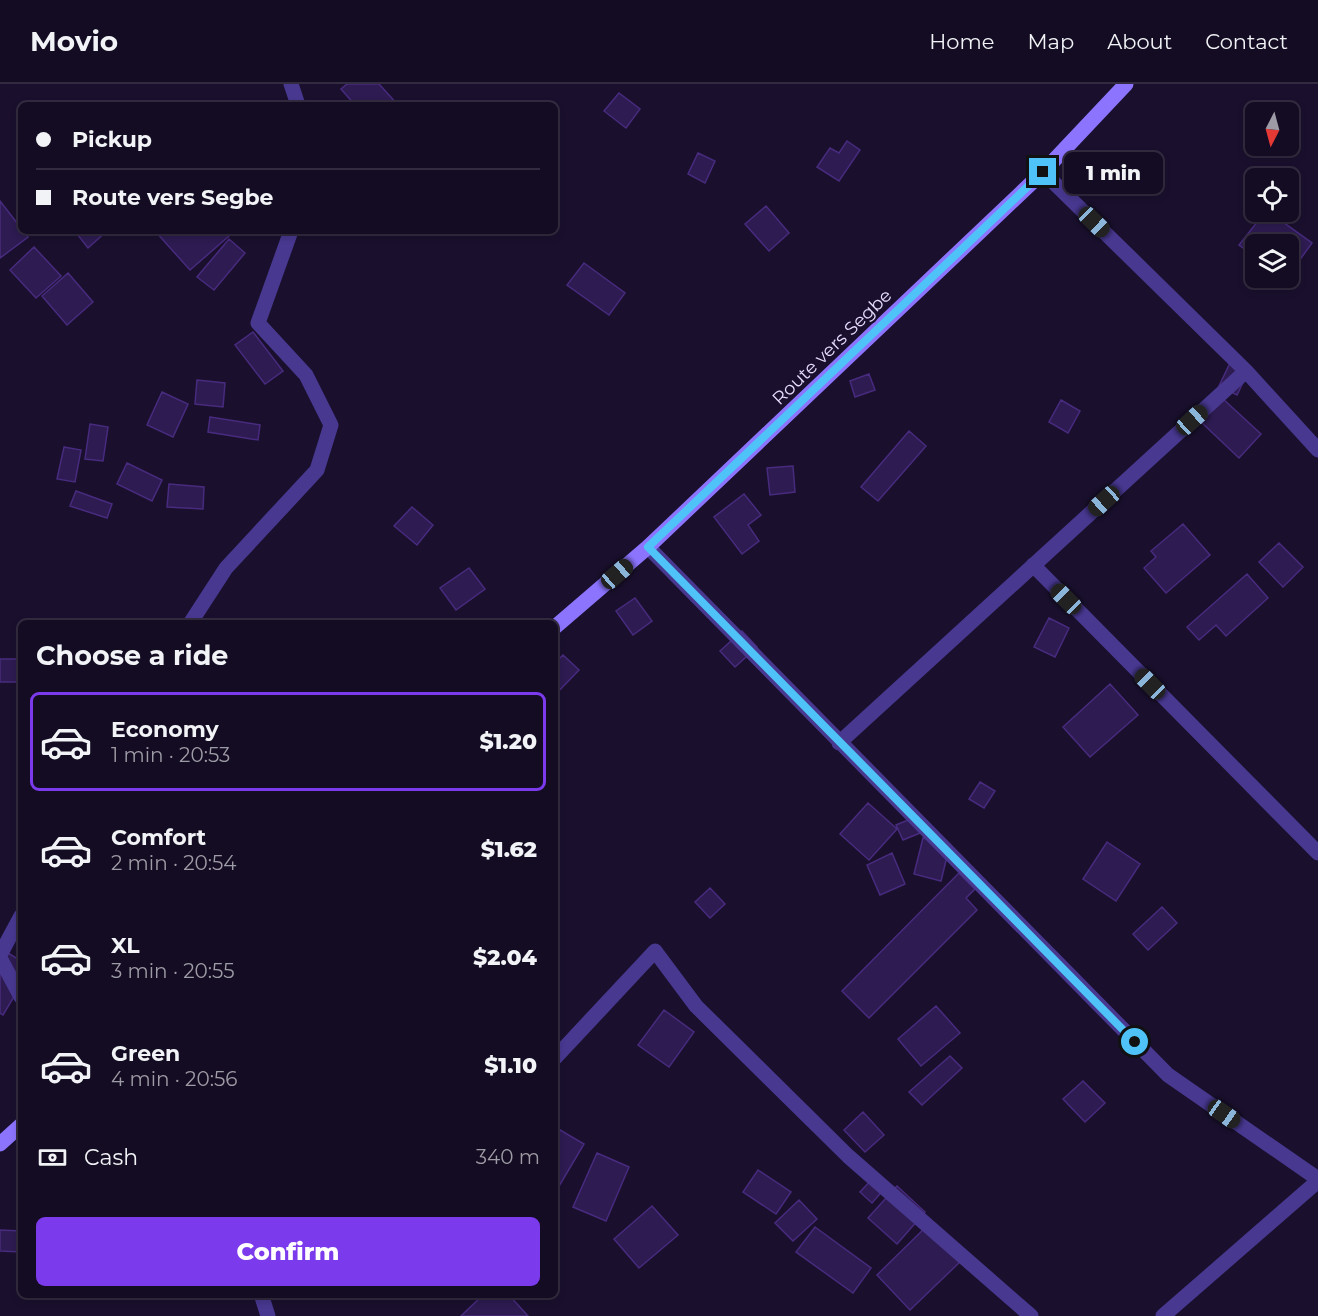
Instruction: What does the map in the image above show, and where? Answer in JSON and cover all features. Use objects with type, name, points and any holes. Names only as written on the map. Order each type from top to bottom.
[{"type":"main road","name":"Route vers Segbe","points":[[558,624],[648,547],[1043,172],[1126,84]]},
{"type":"main road","points":[[0,1144],[18,1128]]},
{"type":"street","points":[[291,84],[297,102]]},
{"type":"street","points":[[1043,172],[1246,371],[1318,450]]},
{"type":"street","points":[[191,620],[226,568],[317,470],[331,425],[306,375],[258,323],[290,234]]},
{"type":"street","points":[[839,743],[1246,371]]},
{"type":"street","points":[[648,547],[1168,1075],[1318,1180],[1163,1316]]},
{"type":"street","points":[[1033,565],[1318,853]]},
{"type":"street","points":[[18,922],[0,957],[18,991]]},
{"type":"street","points":[[558,1055],[655,951],[696,1006],[848,1156],[1031,1316]]},
{"type":"street","points":[[262,1298],[268,1316]]},
{"type":"building","points":[[347,84],[379,84],[395,102],[352,102],[341,89]]},
{"type":"building","points":[[619,93],[640,109],[626,128],[604,111]]},
{"type":"building","points":[[847,141],[860,150],[839,181],[817,167],[830,148],[839,153]]},
{"type":"building","points":[[698,153],[715,161],[705,183],[688,174]]},
{"type":"building","points":[[0,201],[18,224],[18,234],[26,234],[28,237],[0,258]]},
{"type":"building","points":[[766,206],[789,233],[769,251],[745,224]]},
{"type":"building","points":[[1257,222],[1283,222],[1312,243],[1299,261],[1299,234],[1248,234]]},
{"type":"building","points":[[77,234],[104,234],[88,248]]},
{"type":"building","points":[[158,234],[227,234],[229,236],[190,270]]},
{"type":"building","points":[[1245,237],[1245,249],[1239,245]]},
{"type":"building","points":[[229,239],[245,253],[214,290],[197,277]]},
{"type":"building","points":[[34,247],[61,276],[36,298],[10,270]]},
{"type":"building","points":[[584,263],[625,293],[609,315],[567,285]]},
{"type":"building","points":[[68,273],[93,302],[67,325],[42,296]]},
{"type":"building","points":[[253,332],[283,371],[265,384],[235,345]]},
{"type":"building","points":[[1231,361],[1249,370],[1237,395],[1219,386]]},
{"type":"building","points":[[869,374],[875,390],[855,397],[850,381]]},
{"type":"building","points":[[197,380],[225,383],[223,407],[195,404]]},
{"type":"building","points":[[162,392],[188,404],[173,437],[147,425]]},
{"type":"building","points":[[1222,398],[1261,434],[1239,458],[1200,421]]},
{"type":"building","points":[[1061,400],[1080,411],[1068,433],[1049,422]]},
{"type":"building","points":[[210,417],[260,425],[258,440],[208,432]]},
{"type":"building","points":[[90,424],[108,427],[103,461],[85,459]]},
{"type":"building","points":[[909,431],[926,446],[878,501],[861,487]]},
{"type":"building","points":[[64,447],[81,450],[75,482],[57,479]]},
{"type":"building","points":[[127,463],[162,480],[152,501],[117,484]]},
{"type":"building","points":[[793,466],[795,492],[770,495],[767,468]]},
{"type":"building","points":[[169,484],[204,487],[203,509],[167,507]]},
{"type":"building","points":[[76,491],[112,504],[107,518],[70,506]]},
{"type":"building","points":[[744,494],[761,515],[748,525],[759,541],[742,554],[714,517]]},
{"type":"building","points":[[412,507],[433,525],[417,545],[394,526]]},
{"type":"building","points":[[1183,524],[1210,555],[1166,593],[1144,568],[1156,557],[1151,551]]},
{"type":"building","points":[[1279,543],[1303,567],[1283,587],[1259,562]]},
{"type":"building","points":[[469,568],[485,589],[456,610],[440,588]]},
{"type":"building","points":[[1247,574],[1268,598],[1226,636],[1216,625],[1199,640],[1187,627]]},
{"type":"building","points":[[635,598],[652,621],[633,635],[616,611]]},
{"type":"building","points":[[1049,618],[1069,628],[1055,657],[1034,647]]},
{"type":"building","points":[[742,631],[757,647],[735,667],[720,651]]},
{"type":"building","points":[[563,655],[579,670],[558,692],[558,660]]},
{"type":"building","points":[[0,659],[18,659],[18,682],[0,682]]},
{"type":"building","points":[[1110,684],[1138,715],[1090,757],[1063,727]]},
{"type":"building","points":[[980,782],[995,791],[984,808],[969,799]]},
{"type":"building","points":[[868,803],[897,829],[869,860],[840,834]]},
{"type":"building","points":[[913,818],[920,833],[903,840],[896,825]]},
{"type":"building","points":[[923,838],[950,844],[941,881],[914,874]]},
{"type":"building","points":[[1107,842],[1140,864],[1116,901],[1083,879]]},
{"type":"building","points":[[892,853],[905,884],[880,895],[867,865]]},
{"type":"building","points":[[959,873],[975,889],[966,898],[977,910],[869,1018],[842,991]]},
{"type":"building","points":[[710,888],[725,904],[710,918],[695,902]]},
{"type":"building","points":[[1162,907],[1177,923],[1148,950],[1133,934]]},
{"type":"building","points":[[0,948],[18,959],[18,990],[3,1015],[0,1013]]},
{"type":"building","points":[[936,1006],[960,1033],[921,1066],[898,1039]]},
{"type":"building","points":[[664,1010],[694,1032],[669,1067],[638,1045]]},
{"type":"building","points":[[950,1056],[962,1068],[922,1105],[909,1092]]},
{"type":"building","points":[[1083,1081],[1105,1103],[1085,1122],[1063,1099]]},
{"type":"building","points":[[863,1112],[884,1135],[865,1152],[844,1130]]},
{"type":"building","points":[[558,1129],[584,1144],[558,1188]]},
{"type":"building","points":[[597,1153],[629,1167],[606,1221],[573,1207]]},
{"type":"building","points":[[758,1170],[791,1192],[776,1214],[743,1192]]},
{"type":"building","points":[[874,1177],[885,1188],[872,1203],[860,1192]]},
{"type":"building","points":[[897,1186],[925,1212],[897,1244],[868,1218]]},
{"type":"building","points":[[799,1200],[817,1219],[793,1241],[775,1223]]},
{"type":"building","points":[[652,1206],[678,1235],[639,1268],[614,1239]]},
{"type":"building","points":[[930,1223],[964,1258],[910,1310],[877,1275]]},
{"type":"building","points":[[815,1227],[871,1268],[853,1293],[796,1252]]},
{"type":"building","points":[[0,1230],[18,1231],[18,1252],[0,1251]]},
{"type":"building","points":[[480,1298],[512,1298],[528,1316],[461,1316]]},
{"type":"route","points":[[1043,172],[648,547],[1135,1042]]}]
